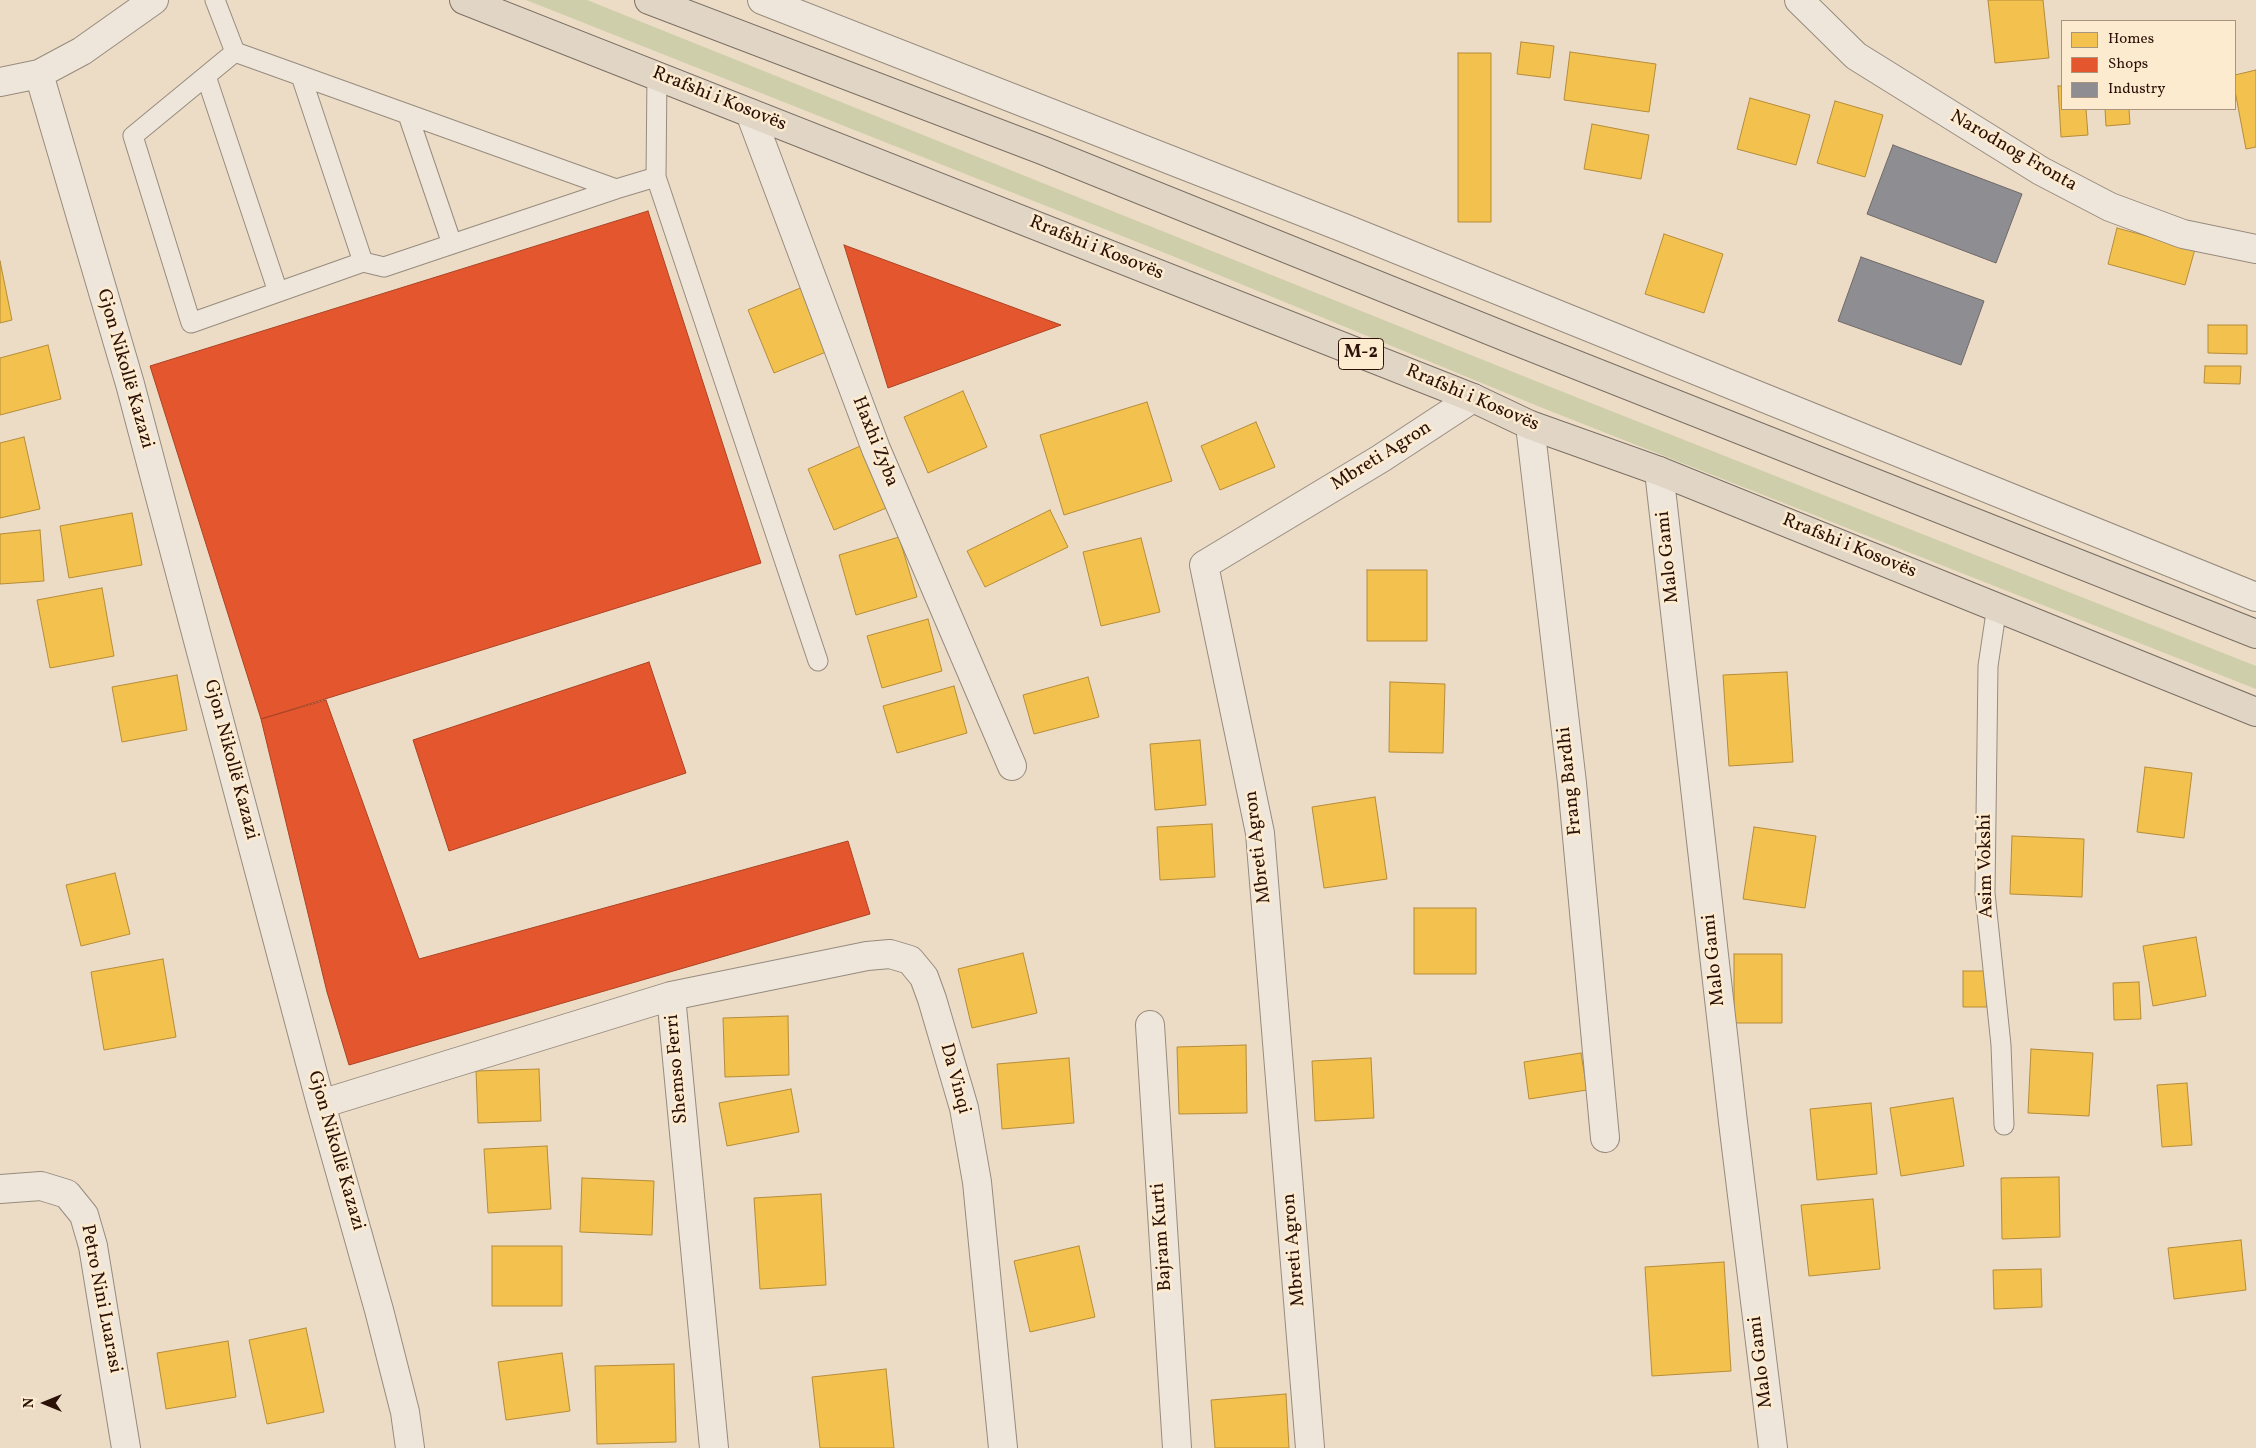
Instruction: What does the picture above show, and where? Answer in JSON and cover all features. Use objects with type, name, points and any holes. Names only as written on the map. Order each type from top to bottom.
[{"type":"highway","name":"Rrafshi i Kosovës","points":[[464,0],[657,74],[750,113],[1473,398],[1530,425],[1659,471],[2256,712]]},
{"type":"highway","points":[[649,0],[1042,150],[1497,334],[2256,634]]},
{"type":"street","points":[[0,82],[39,74],[82,51],[154,0]]},
{"type":"street","points":[[762,0],[1344,228],[2256,597]]},
{"type":"street","name":"Narodnog Fronta","points":[[1799,0],[1856,56],[2041,171],[2110,207],[2183,234],[2256,249]]},
{"type":"street","name":"Gjon Nikollë Kazazi","points":[[39,74],[130,384],[321,1104],[379,1310],[404,1412],[410,1448]]},
{"type":"street","name":"Haxhi Zyba","points":[[750,113],[876,449],[1012,766]]},
{"type":"street","name":"Mbreti Agron","points":[[1310,1448],[1260,833],[1204,565],[1380,459],[1473,398]]},
{"type":"street","name":"Frang Bardhi","points":[[1530,425],[1572,783],[1605,1138]]},
{"type":"street","name":"Malo Gami","points":[[1659,471],[1733,1122],[1773,1448]]},
{"type":"street","name":"Da Vinqi","points":[[671,996],[867,956],[890,954],[910,960],[924,977],[964,1108],[977,1182],[1003,1448]]},
{"type":"street","name":"Shemso Ferri","points":[[321,1104],[671,996],[714,1448]]},
{"type":"street","name":"Bajram Kurti","points":[[1150,1025],[1176,1448]]},
{"type":"street","name":"Petro Nini Luarasi","points":[[0,1189],[41,1186],[67,1194],[84,1214],[93,1246],[126,1448]]},
{"type":"lane","points":[[215,0],[235,52],[616,190]]},
{"type":"lane","points":[[235,52],[133,136],[191,323],[363,262],[384,268],[656,177]]},
{"type":"lane","points":[[657,74],[656,177],[818,661]]},
{"type":"lane","points":[[206,76],[278,292]]},
{"type":"lane","points":[[301,76],[363,262]]},
{"type":"lane","points":[[408,115],[452,244]]},
{"type":"lane","name":"Asim Vokshi","points":[[1997,606],[1988,666],[1985,893],[2001,1046],[2004,1125]]},
{"type":"green space","points":[[526,0],[587,0],[1553,388],[2256,666],[2256,689],[1545,409],[1175,257]]},
{"type":"building: Homes","points":[[1988,0],[2043,0],[2049,58],[1995,63]]},
{"type":"building: Homes","points":[[1521,42],[1554,46],[1550,78],[1517,74]]},
{"type":"building: Homes","points":[[1570,52],[1656,64],[1649,112],[1564,100]]},
{"type":"building: Homes","points":[[1458,53],[1491,53],[1491,222],[1458,222]]},
{"type":"building: Homes","points":[[2256,70],[2256,147],[2246,149],[2236,96],[2236,75]]},
{"type":"building: Homes","points":[[2058,86],[2061,86],[2061,110],[2086,110],[2088,135],[2061,137]]},
{"type":"building: Homes","points":[[1750,98],[1810,115],[1796,165],[1737,149]]},
{"type":"building: Homes","points":[[1835,101],[1883,115],[1865,177],[1817,163]]},
{"type":"building: Homes","points":[[2105,110],[2129,110],[2130,124],[2106,126]]},
{"type":"building: Homes","points":[[1592,124],[1649,135],[1641,179],[1584,169]]},
{"type":"building: Homes","points":[[2117,228],[2195,249],[2185,285],[2108,264]]},
{"type":"building: Homes","points":[[1664,234],[1723,254],[1704,313],[1645,294]]},
{"type":"building: Homes","points":[[0,261],[12,320],[0,323]]},
{"type":"building: Homes","points":[[805,286],[831,350],[774,373],[748,310]]},
{"type":"building: Homes","points":[[2208,325],[2247,325],[2247,354],[2208,353]]},
{"type":"building: Homes","points":[[48,345],[61,399],[0,415],[0,358]]},
{"type":"building: Homes","points":[[2205,366],[2241,366],[2240,384],[2204,383]]},
{"type":"building: Homes","points":[[963,391],[987,447],[928,473],[904,417]]},
{"type":"building: Homes","points":[[1147,402],[1172,481],[1064,515],[1040,435]]},
{"type":"building: Homes","points":[[1256,422],[1275,467],[1220,490],[1201,446]]},
{"type":"building: Homes","points":[[24,437],[40,509],[0,518],[0,443]]},
{"type":"building: Homes","points":[[865,444],[891,506],[834,530],[808,469]]},
{"type":"building: Homes","points":[[1050,510],[1068,547],[985,587],[967,551]]},
{"type":"building: Homes","points":[[132,513],[142,565],[69,578],[60,526]]},
{"type":"building: Homes","points":[[40,530],[44,581],[0,584],[0,534]]},
{"type":"building: Homes","points":[[899,537],[917,597],[856,615],[839,555]]},
{"type":"building: Homes","points":[[1141,538],[1160,612],[1101,626],[1083,552]]},
{"type":"building: Homes","points":[[1367,570],[1427,570],[1427,641],[1367,641]]},
{"type":"building: Homes","points":[[102,588],[114,656],[50,668],[37,600]]},
{"type":"building: Homes","points":[[928,619],[942,671],[882,688],[867,636]]},
{"type":"building: Homes","points":[[1787,672],[1793,762],[1729,766],[1723,675]]},
{"type":"building: Homes","points":[[177,675],[187,730],[122,742],[112,687]]},
{"type":"building: Homes","points":[[1088,677],[1099,717],[1034,734],[1023,695]]},
{"type":"building: Homes","points":[[1390,682],[1445,684],[1443,753],[1389,752]]},
{"type":"building: Homes","points":[[954,686],[967,733],[897,753],[883,706]]},
{"type":"building: Homes","points":[[1200,740],[1206,805],[1155,810],[1150,744]]},
{"type":"building: Homes","points":[[2145,767],[2192,773],[2184,838],[2137,832]]},
{"type":"building: Homes","points":[[1375,797],[1387,879],[1324,888],[1312,807]]},
{"type":"building: Homes","points":[[1212,824],[1215,877],[1160,880],[1157,827]]},
{"type":"building: Homes","points":[[1754,827],[1816,836],[1805,908],[1743,899]]},
{"type":"building: Homes","points":[[2012,836],[2084,839],[2082,897],[2010,894]]},
{"type":"building: Homes","points":[[115,873],[130,934],[81,946],[66,885]]},
{"type":"building: Homes","points":[[1414,908],[1476,908],[1476,974],[1414,974]]},
{"type":"building: Homes","points":[[2196,937],[2206,996],[2153,1006],[2143,946]]},
{"type":"building: Homes","points":[[1023,953],[1037,1013],[972,1028],[958,969]]},
{"type":"building: Homes","points":[[1734,954],[1782,954],[1782,1023],[1734,1023]]},
{"type":"building: Homes","points":[[163,959],[176,1037],[104,1050],[91,972]]},
{"type":"building: Homes","points":[[1963,971],[1987,971],[1987,1007],[1963,1007]]},
{"type":"building: Homes","points":[[2139,982],[2141,1019],[2114,1020],[2113,983]]},
{"type":"building: Homes","points":[[788,1016],[789,1075],[725,1077],[723,1018]]},
{"type":"building: Homes","points":[[1246,1045],[1247,1113],[1179,1114],[1177,1047]]},
{"type":"building: Homes","points":[[2031,1049],[2093,1053],[2089,1116],[2028,1113]]},
{"type":"building: Homes","points":[[1581,1053],[1587,1090],[1529,1099],[1524,1062]]},
{"type":"building: Homes","points":[[1069,1058],[1074,1123],[1002,1129],[997,1064]]},
{"type":"building: Homes","points":[[1371,1058],[1374,1118],[1315,1121],[1312,1061]]},
{"type":"building: Homes","points":[[539,1069],[541,1121],[478,1123],[476,1071]]},
{"type":"building: Homes","points":[[2187,1083],[2192,1145],[2162,1147],[2157,1085]]},
{"type":"building: Homes","points":[[791,1089],[799,1132],[727,1146],[719,1103]]},
{"type":"building: Homes","points":[[1953,1098],[1964,1166],[1901,1176],[1890,1108]]},
{"type":"building: Homes","points":[[1871,1103],[1877,1174],[1817,1180],[1810,1109]]},
{"type":"building: Homes","points":[[547,1146],[551,1209],[488,1213],[484,1149]]},
{"type":"building: Homes","points":[[2059,1177],[2060,1237],[2002,1239],[2001,1178]]},
{"type":"building: Homes","points":[[582,1178],[654,1181],[652,1235],[580,1232]]},
{"type":"building: Homes","points":[[821,1194],[826,1285],[760,1289],[754,1198]]},
{"type":"building: Homes","points":[[1873,1199],[1880,1269],[1809,1276],[1801,1205]]},
{"type":"building: Homes","points":[[2241,1240],[2246,1290],[2174,1299],[2168,1248]]},
{"type":"building: Homes","points":[[492,1246],[562,1246],[562,1306],[492,1306]]},
{"type":"building: Homes","points":[[1079,1246],[1095,1317],[1030,1332],[1014,1261]]},
{"type":"building: Homes","points":[[1724,1262],[1731,1371],[1652,1376],[1645,1267]]},
{"type":"building: Homes","points":[[2041,1269],[2042,1307],[1994,1309],[1993,1270]]},
{"type":"building: Homes","points":[[306,1328],[324,1412],[267,1424],[249,1340]]},
{"type":"building: Homes","points":[[228,1341],[236,1397],[166,1409],[157,1353]]},
{"type":"building: Homes","points":[[562,1353],[570,1411],[506,1420],[498,1362]]},
{"type":"building: Homes","points":[[674,1364],[676,1442],[597,1444],[595,1366]]},
{"type":"building: Homes","points":[[886,1369],[894,1448],[820,1448],[812,1377]]},
{"type":"building: Homes","points":[[1286,1394],[1289,1448],[1215,1448],[1211,1400]]},
{"type":"building: Shops","points":[[648,211],[761,563],[261,719],[150,366]]},
{"type":"building: Shops","points":[[844,245],[1061,325],[888,388]]},
{"type":"building: Shops","points":[[649,662],[686,773],[449,851],[413,740]]},
{"type":"building: Shops","points":[[326,700],[419,959],[848,841],[870,914],[349,1065],[327,992],[261,719]]},
{"type":"building: Industry","points":[[1893,145],[2022,194],[1996,263],[1867,214]]},
{"type":"building: Industry","points":[[1861,257],[1984,301],[1961,365],[1838,321]]}]
